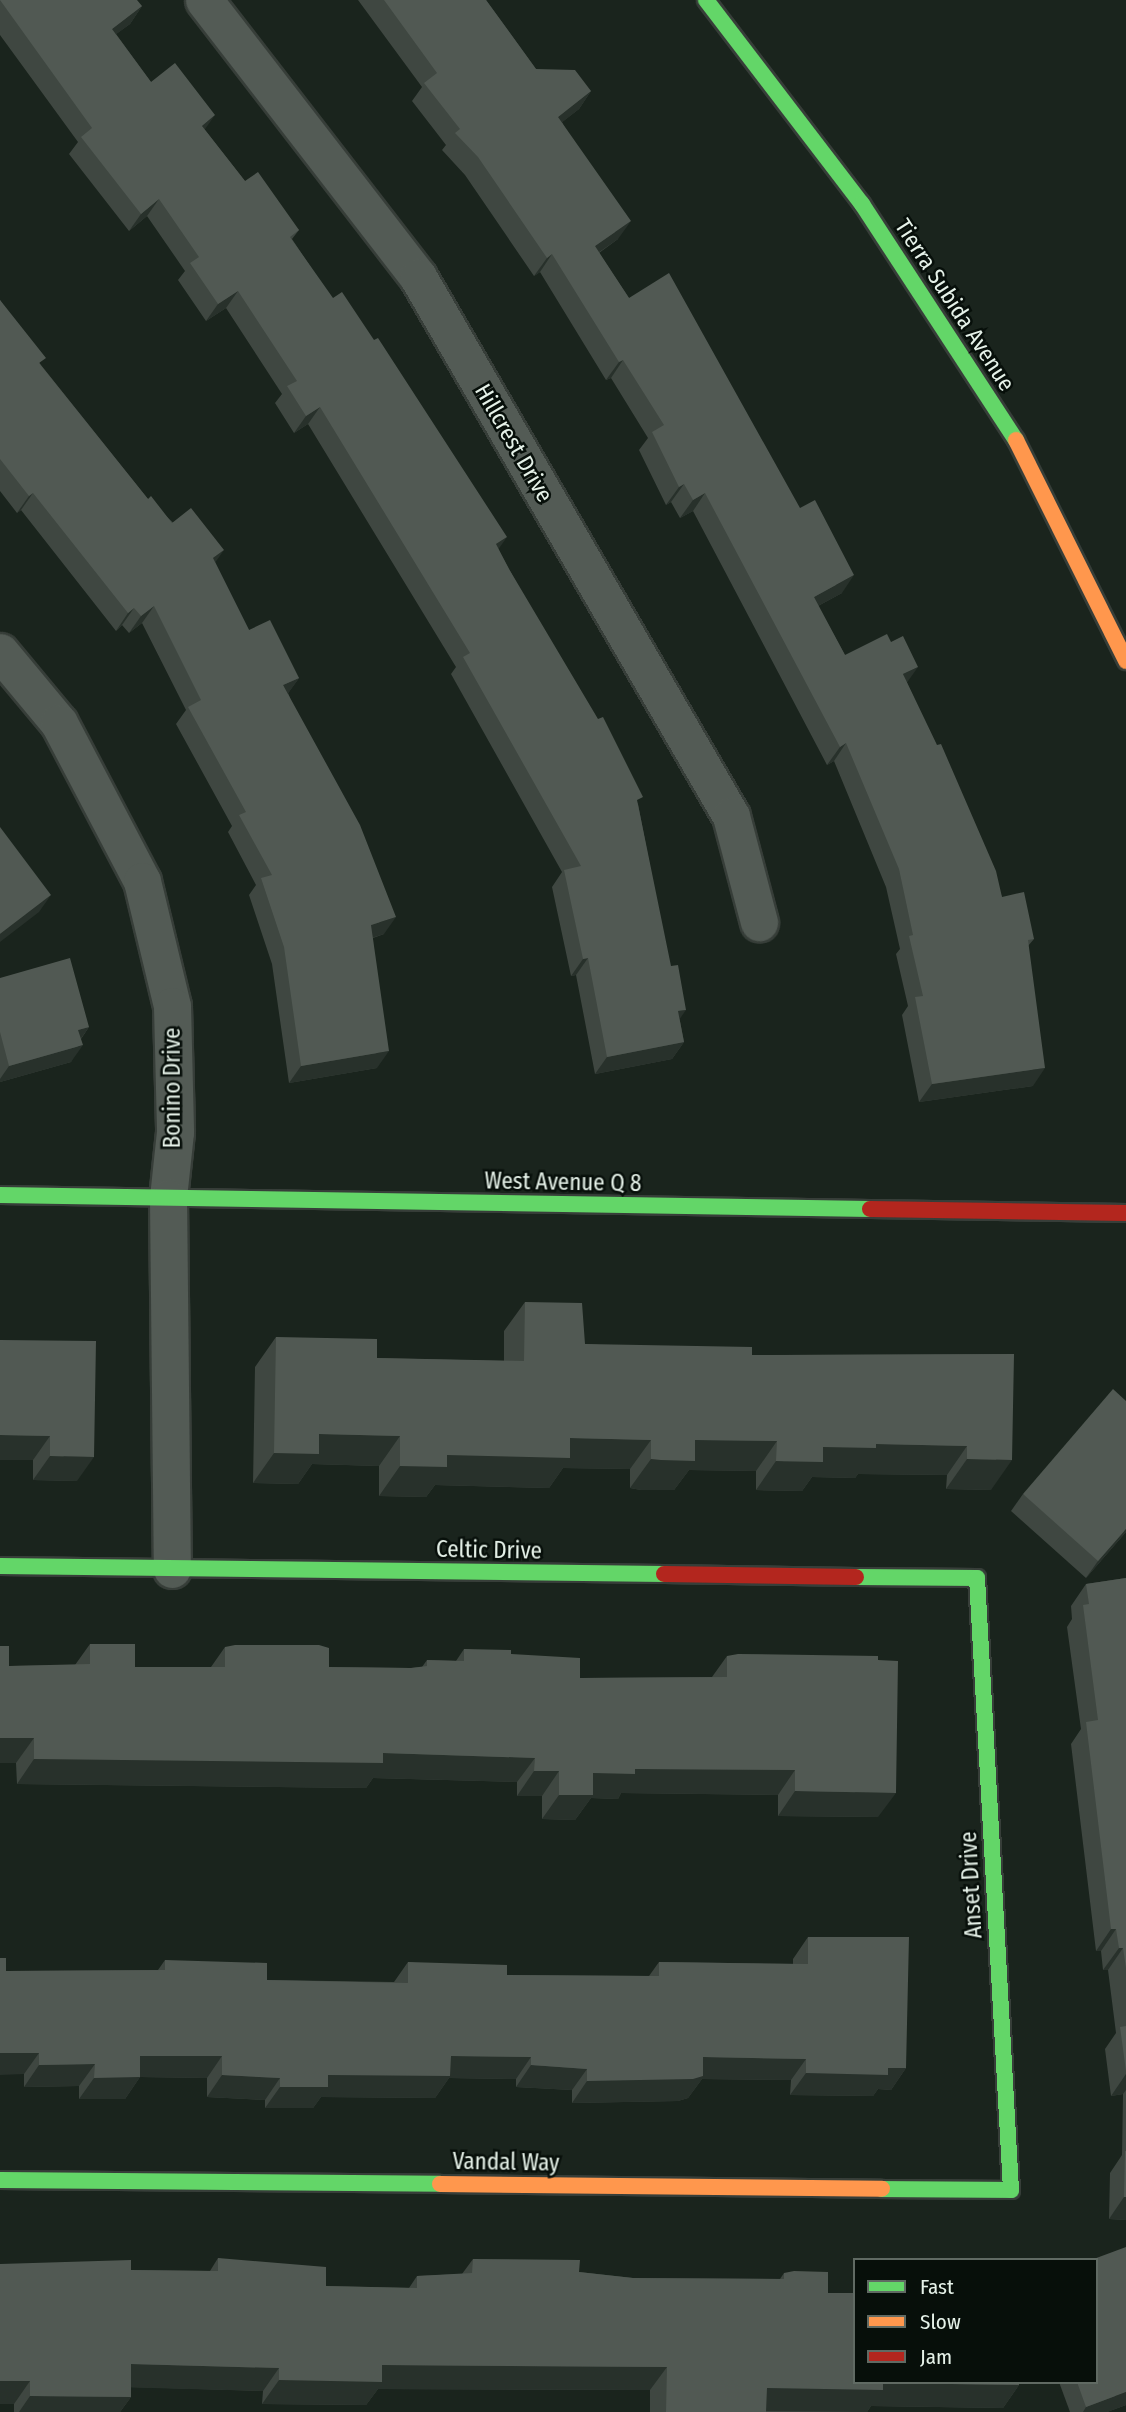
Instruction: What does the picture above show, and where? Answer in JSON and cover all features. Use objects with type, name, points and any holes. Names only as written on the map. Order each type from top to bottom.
[{"type":"street","name":"Hillcrest Drive","points":[[204,0],[418,277],[731,816],[759,922]]},
{"type":"street","name":"Tierra Subida Avenue","points":[[706,0],[862,204],[1015,438],[1126,662]]},
{"type":"street","name":"Bonino Drive","points":[[0,652],[59,723],[142,881],[172,1006],[175,1132],[168,1198],[172,1569]]},
{"type":"street","name":"West Avenue Q 8","points":[[0,1195],[1126,1213]]},
{"type":"street","name":"Celtic Drive","points":[[0,1566],[977,1578]]},
{"type":"street","name":"Anset Drive","points":[[977,1578],[1011,2190]]},
{"type":"street","name":"Vandal Way","points":[[0,2179],[1011,2190]]},
{"type":"building","points":[[0,0],[137,0],[142,6],[112,29],[151,82],[175,63],[215,115],[202,126],[245,181],[258,172],[299,230],[290,237],[333,298],[342,292],[374,340],[378,338],[507,537],[496,544],[509,569],[598,719],[603,717],[643,797],[637,800],[671,966],[678,965],[686,1010],[678,1011],[684,1042],[607,1057],[588,958],[583,959],[564,870],[581,866],[463,657],[470,653],[320,407],[306,416],[287,386],[297,381],[238,291],[218,304],[190,263],[199,257],[159,199],[141,214],[81,137],[92,128]]},
{"type":"building","points":[[384,0],[486,0],[536,69],[575,70],[591,91],[558,117],[631,221],[595,246],[629,298],[669,273],[800,508],[815,500],[854,575],[814,597],[845,655],[887,634],[891,642],[903,636],[918,667],[903,674],[937,745],[941,744],[996,871],[1002,897],[1024,892],[1034,939],[1028,940],[1045,1068],[932,1084],[915,997],[923,996],[909,936],[913,935],[899,869],[846,743],[840,747],[705,493],[693,500],[684,484],[679,487],[652,432],[664,425],[623,360],[619,362],[552,254],[547,258],[478,157],[455,133],[460,129],[424,83],[437,73]]},
{"type":"building","points":[[0,300],[46,358],[39,363],[148,499],[151,496],[172,523],[191,508],[224,550],[213,558],[249,630],[270,620],[299,678],[283,685],[360,825],[396,917],[371,925],[389,1051],[301,1066],[284,947],[261,878],[272,875],[239,815],[246,812],[188,707],[201,700],[154,606],[141,616],[134,608],[128,613],[33,493],[29,496],[0,459]]},
{"type":"building","points":[[0,827],[51,895],[0,934]]},
{"type":"building","points":[[70,958],[89,1027],[78,1030],[83,1045],[9,1066],[0,1032],[0,978]]},
{"type":"building","points":[[525,1302],[582,1303],[585,1344],[752,1347],[752,1355],[1014,1354],[1012,1460],[967,1459],[967,1446],[876,1444],[876,1448],[823,1447],[823,1462],[776,1461],[777,1441],[695,1440],[695,1461],[661,1460],[651,1459],[651,1440],[570,1438],[570,1458],[447,1455],[447,1467],[400,1466],[400,1436],[319,1434],[319,1454],[274,1453],[276,1337],[377,1339],[377,1358],[524,1361]]},
{"type":"building","points":[[0,1340],[96,1341],[94,1457],[50,1456],[50,1436],[0,1435]]},
{"type":"building","points":[[1113,1389],[1126,1401],[1126,1529],[1098,1561],[1023,1494]]},
{"type":"building","points":[[1126,1578],[1126,1968],[1116,1929],[1111,1929],[1086,1722],[1098,1720],[1083,1605],[1089,1604],[1086,1584]]},
{"type":"building","points":[[90,1644],[135,1644],[135,1667],[225,1667],[225,1647],[235,1645],[319,1645],[329,1648],[329,1667],[411,1668],[427,1666],[427,1660],[464,1661],[464,1649],[511,1650],[511,1654],[580,1658],[580,1678],[727,1677],[727,1656],[738,1654],[878,1656],[878,1660],[898,1661],[896,1793],[795,1791],[795,1770],[635,1769],[635,1774],[593,1773],[593,1795],[559,1795],[559,1771],[534,1771],[535,1758],[383,1753],[383,1763],[34,1759],[34,1738],[0,1738],[0,1646],[9,1646],[9,1666],[90,1664]]},
{"type":"building","points":[[808,1937],[909,1937],[906,2068],[888,2068],[888,2075],[806,2073],[806,2059],[703,2057],[703,2076],[693,2079],[587,2081],[587,2069],[531,2065],[531,2057],[451,2056],[450,2076],[328,2075],[328,2087],[280,2087],[280,2078],[222,2075],[222,2056],[140,2056],[140,2077],[94,2078],[95,2064],[39,2065],[39,2053],[0,2053],[0,1958],[6,1958],[6,1971],[165,1970],[165,1960],[267,1963],[267,1980],[408,1983],[408,1962],[507,1965],[507,1975],[659,1976],[659,1962],[808,1964]]},
{"type":"building","points":[[1126,2026],[1126,2071],[1120,2027]]},
{"type":"building","points":[[1125,2151],[1126,2197],[1124,2197]]},
{"type":"building","points":[[1126,2247],[1126,2392],[1086,2407],[1078,2384],[1098,2384],[1096,2258]]},
{"type":"building","points":[[218,2258],[326,2267],[326,2286],[417,2288],[417,2276],[472,2273],[473,2259],[580,2260],[579,2272],[633,2278],[784,2279],[784,2273],[794,2271],[828,2272],[828,2293],[853,2293],[853,2384],[883,2384],[883,2390],[767,2388],[766,2412],[666,2412],[667,2367],[382,2365],[382,2382],[279,2380],[279,2368],[131,2364],[131,2397],[30,2396],[30,2381],[0,2381],[0,2264],[131,2260],[131,2270],[218,2271]]},
{"type":"building","points":[[951,2384],[1019,2384],[1019,2385]]},
{"type":"traffic: fast","points":[[706,0],[862,204],[1016,440]]},
{"type":"traffic: fast","points":[[0,1195],[870,1209]]},
{"type":"traffic: fast","points":[[0,1566],[664,1574]]},
{"type":"traffic: fast","points":[[856,1577],[977,1578],[1011,2190],[882,2189]]},
{"type":"traffic: fast","points":[[0,2180],[440,2184]]},
{"type":"traffic: slow","points":[[1016,440],[1126,661]]},
{"type":"traffic: slow","points":[[440,2184],[882,2189]]},
{"type":"traffic: jam","points":[[870,1209],[1126,1213]]},
{"type":"traffic: jam","points":[[664,1574],[856,1577]]}]
